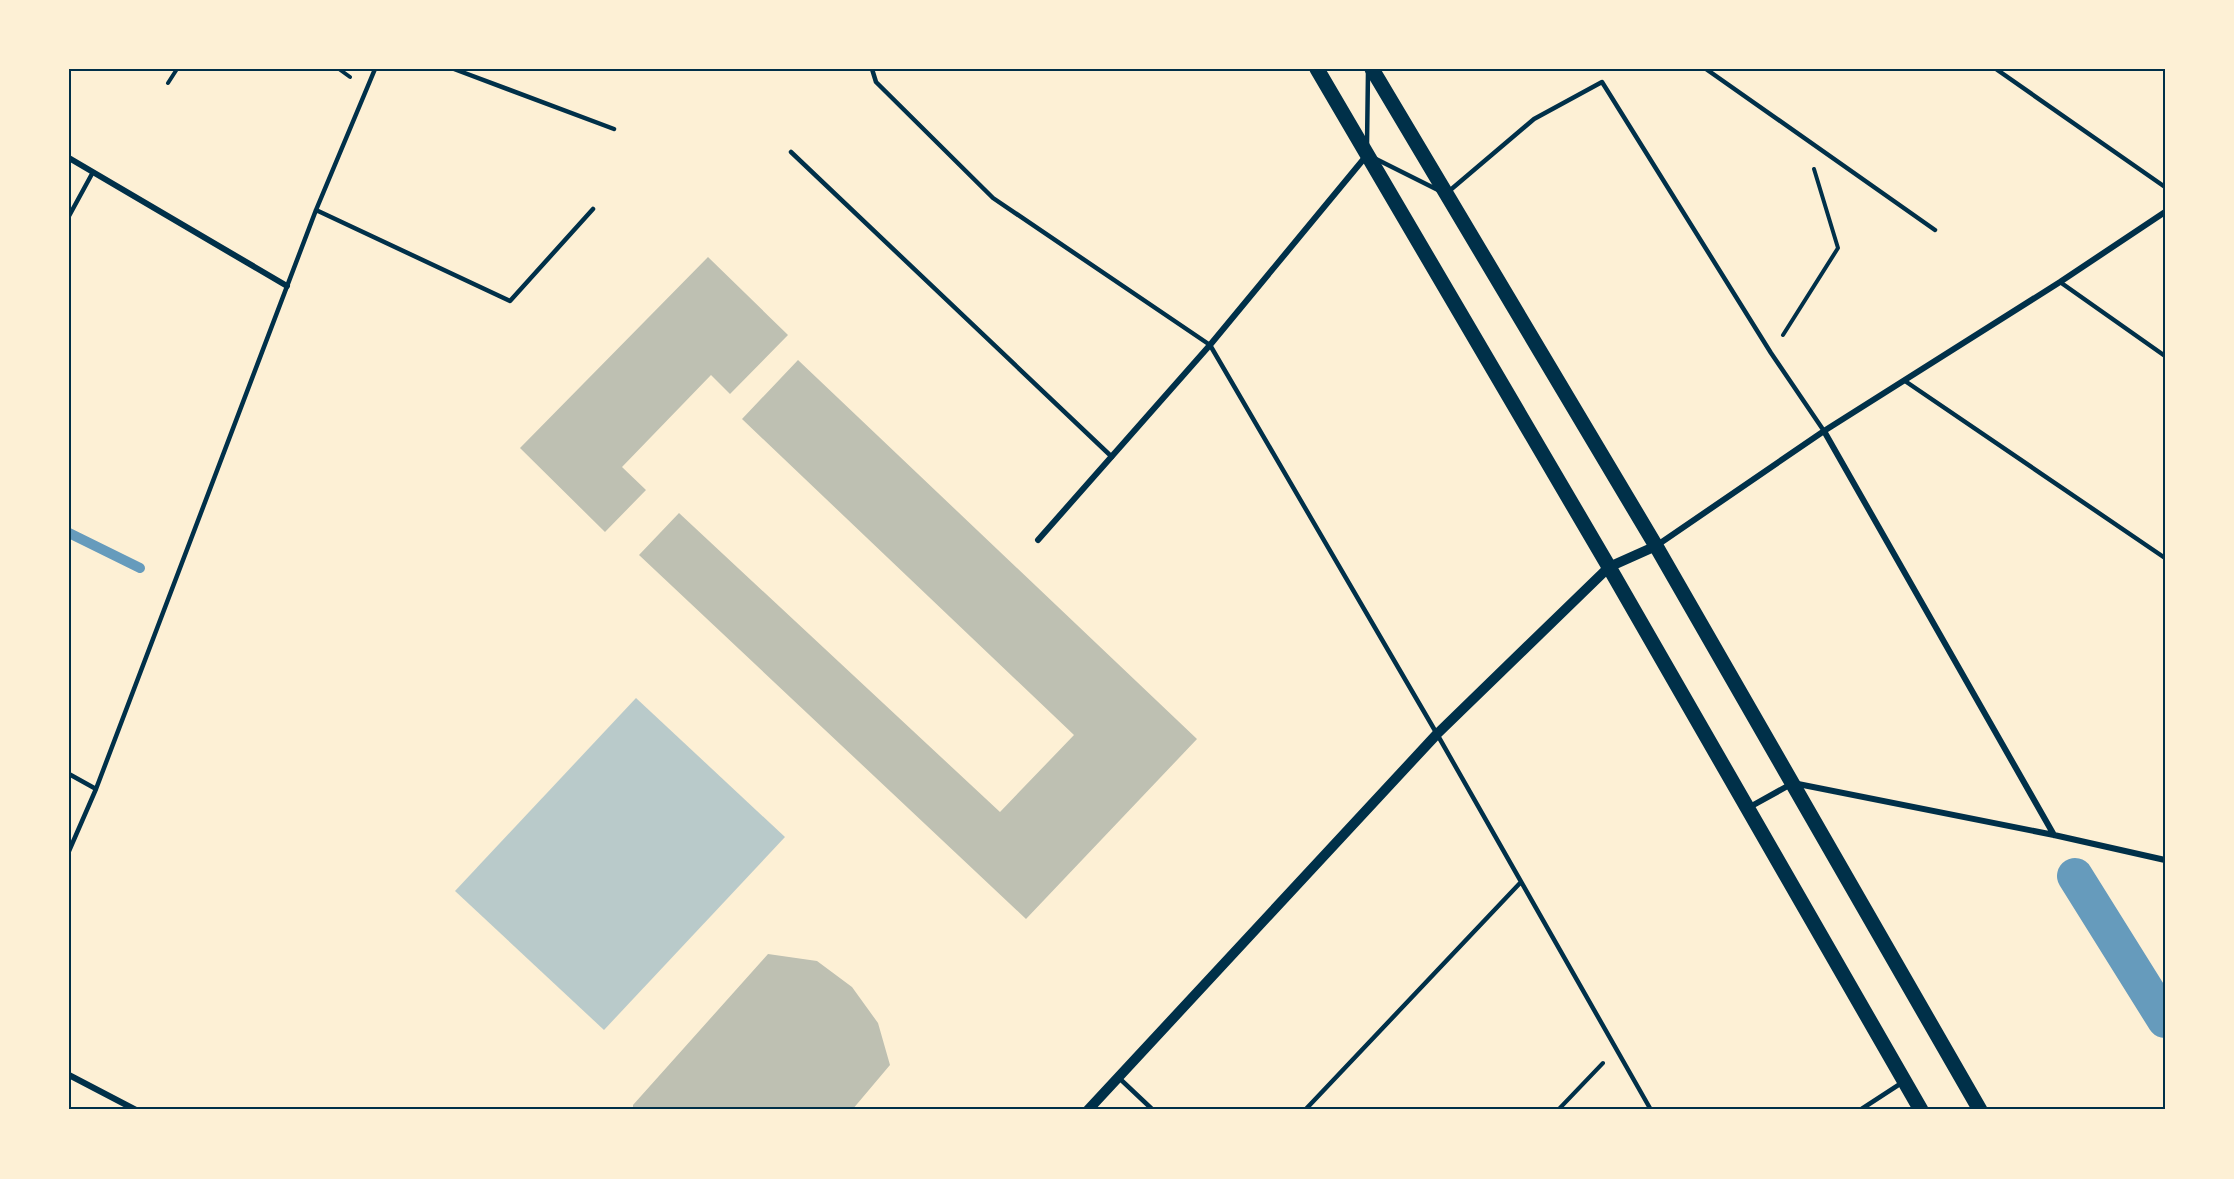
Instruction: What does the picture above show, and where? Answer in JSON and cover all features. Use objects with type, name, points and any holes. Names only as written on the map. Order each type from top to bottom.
[{"type":"main road","points":[[1317,69],[1609,567],[1921,1110]]},
{"type":"main road","points":[[1370,69],[1656,546],[1980,1110]]},
{"type":"street","points":[[1038,540],[1210,345],[1367,155]]},
{"type":"street","points":[[69,158],[287,286]]},
{"type":"street","points":[[1088,1110],[1437,734],[1609,567],[1656,546],[1824,431],[2060,282],[2165,212]]},
{"type":"street","points":[[1824,431],[2054,835]]},
{"type":"street","points":[[1747,809],[1793,783],[2054,835],[2165,860]]},
{"type":"street","points":[[69,1075],[136,1110]]},
{"type":"lane","points":[[69,851],[96,789],[316,210],[375,69]]},
{"type":"lane","points":[[454,69],[614,129]]},
{"type":"lane","points":[[872,69],[876,82],[993,198],[1210,345],[1437,734],[1651,1110]]},
{"type":"lane","points":[[1370,69],[1367,155],[1446,194],[1534,119],[1602,82],[1771,353],[1824,431]]},
{"type":"lane","points":[[1706,69],[1935,230]]},
{"type":"lane","points":[[1996,69],[2165,187]]},
{"type":"lane","points":[[791,152],[1112,457]]},
{"type":"lane","points":[[69,216],[93,172]]},
{"type":"lane","points":[[316,210],[510,301],[593,209]]},
{"type":"lane","points":[[2060,282],[2165,356]]},
{"type":"lane","points":[[1905,381],[2165,558]]},
{"type":"lane","points":[[69,774],[96,789]]},
{"type":"lane","points":[[1305,1110],[1521,882]]},
{"type":"lane","points":[[1118,1077],[1153,1110]]},
{"type":"lane","points":[[1860,1110],[1904,1081]]},
{"type":"path","points":[[168,83],[177,69]]},
{"type":"path","points":[[1771,353],[1838,248],[1806,141]]},
{"type":"path","points":[[1558,1110],[1617,1048]]},
{"type":"shaded area","points":[[636,698],[785,837],[604,1030],[455,891]]},
{"type":"building","points":[[708,257],[788,335],[730,394],[711,375],[622,467],[646,490],[605,532],[520,448]]},
{"type":"building","points":[[798,360],[1197,739],[1026,919],[639,555],[679,513],[1000,812],[1074,735],[742,419]]},
{"type":"building","points":[[768,954],[817,961],[852,987],[878,1023],[890,1065],[852,1110],[633,1110],[633,1105]]},
{"type":"waterway","points":[[69,533],[140,568]]},
{"type":"waterway","points":[[2075,876],[2165,1020]]}]
